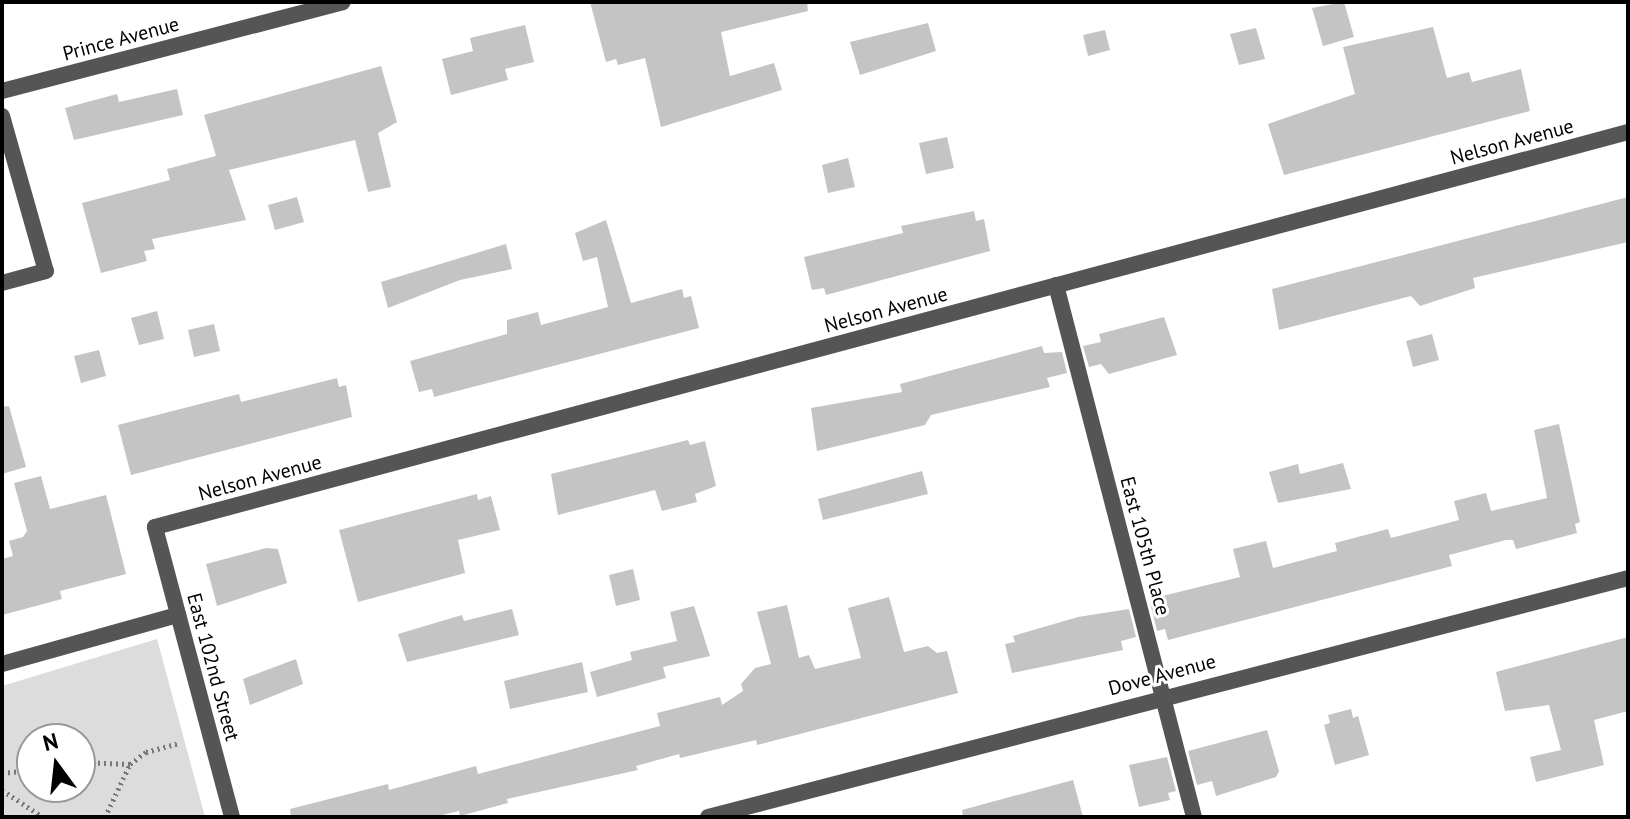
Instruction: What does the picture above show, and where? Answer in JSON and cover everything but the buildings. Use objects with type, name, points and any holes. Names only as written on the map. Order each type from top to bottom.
[{"type":"street","name":"Prince Avenue","points":[[2,91],[343,2]]},
{"type":"street","points":[[2,116],[46,271],[2,283]]},
{"type":"street","name":"Nelson Avenue","points":[[155,527],[1628,132]]},
{"type":"street","name":"East 105th Place","points":[[1056,285],[1194,817]]},
{"type":"street","name":"East 102nd Street","points":[[155,527],[232,817]]},
{"type":"street","name":"Dove Avenue","points":[[708,817],[1163,696],[1628,578]]},
{"type":"street","points":[[2,664],[178,615]]},
{"type":"path","points":[[105,817],[130,764],[146,752],[179,743]]},
{"type":"path","points":[[96,763],[130,764]]},
{"type":"path","points":[[2,790],[43,817]]},
{"type":"shaded area","points":[[157,639],[205,817],[2,817],[2,686]]}]
